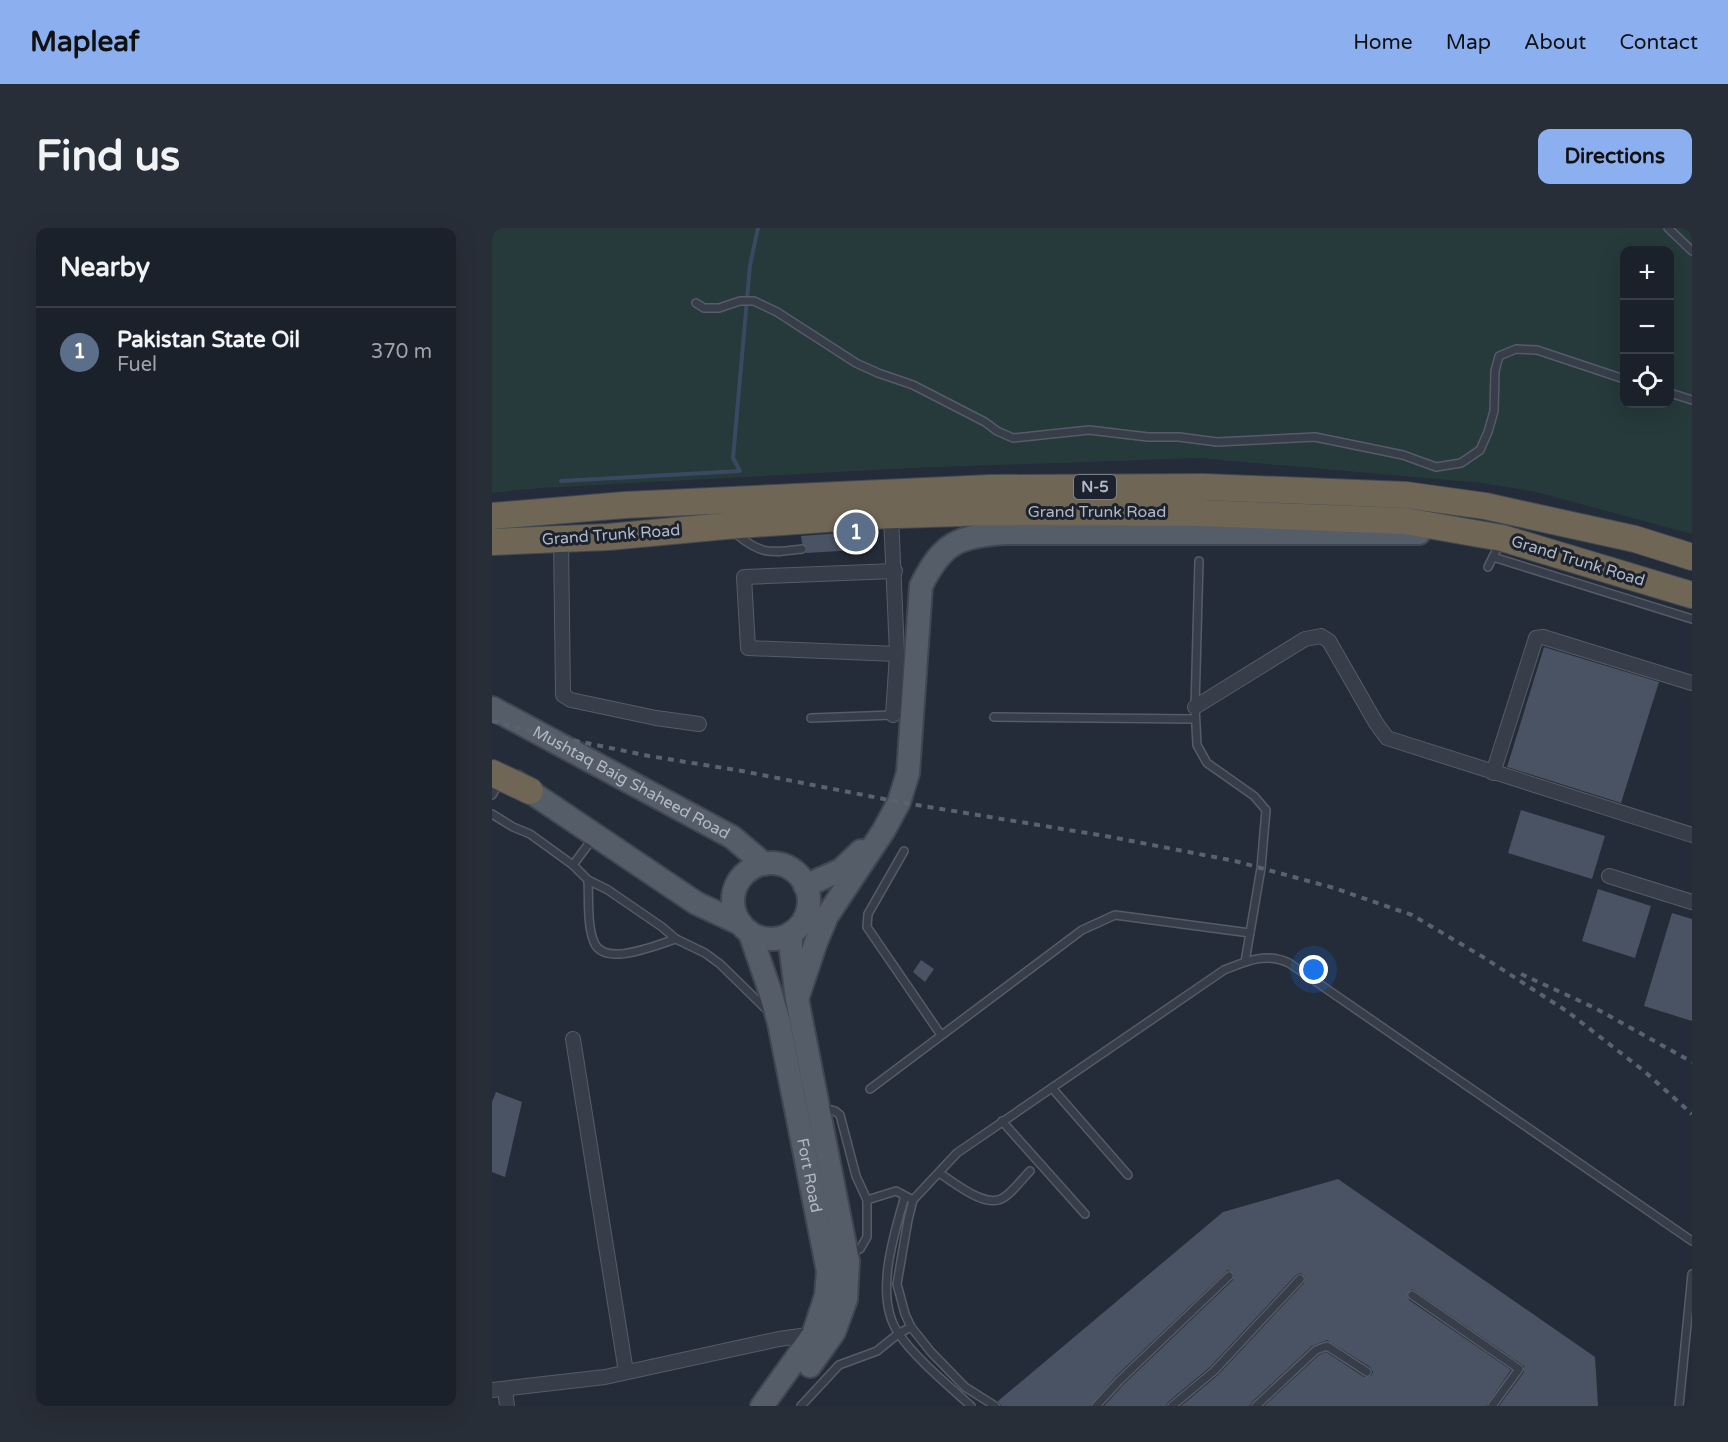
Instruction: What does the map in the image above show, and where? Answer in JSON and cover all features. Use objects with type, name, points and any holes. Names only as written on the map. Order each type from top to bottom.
[{"type":"highway","name":"Grand Trunk Road","points":[[492,516],[637,505],[990,488],[1204,487],[1406,495],[1485,506],[1635,539],[1692,557]]},
{"type":"highway","points":[[492,500],[558,497],[637,505],[652,532]]},
{"type":"highway","name":"Grand Trunk Road","points":[[492,542],[561,540],[879,515],[991,512],[1200,513],[1406,521],[1477,532],[1498,548],[1692,596]]},
{"type":"highway","points":[[494,778],[530,791]]},
{"type":"main road","points":[[797,999],[827,916],[884,830],[899,802],[908,773],[921,586],[933,562],[951,546],[977,535],[1005,533],[1477,532]]},
{"type":"main road","name":"Mushtaq Baig Shaheed Road","points":[[492,708],[732,837],[764,864]]},
{"type":"main road","points":[[530,791],[696,903],[760,938],[771,939],[791,933],[805,917],[808,896],[805,886],[793,871],[784,866],[764,864],[752,868],[742,876],[733,900],[735,913],[745,929]]},
{"type":"main road","points":[[805,886],[841,870],[884,830]]},
{"type":"main road","points":[[696,903],[738,943],[756,966],[770,991]]},
{"type":"main road","name":"Fort Road","points":[[745,929],[770,991],[779,1023],[828,1271],[824,1333],[762,1406]]},
{"type":"main road","name":"Fort Road","points":[[780,1406],[846,1299],[847,1256],[797,999],[791,933]]},
{"type":"street","points":[[879,515],[895,571],[897,654],[893,715]]},
{"type":"street","points":[[561,540],[563,695],[571,700],[656,718],[699,724]]},
{"type":"street","points":[[895,571],[744,577],[748,648],[897,654]]},
{"type":"street","points":[[1195,713],[1305,639],[1321,636],[1329,641],[1387,738],[1692,835]]},
{"type":"street","points":[[1493,773],[1536,638],[1543,637],[1692,683]]},
{"type":"street","points":[[1608,876],[1692,902]]},
{"type":"street","points":[[573,1039],[626,1372]]},
{"type":"street","points":[[507,1406],[498,1389],[626,1372],[779,1339],[824,1333]]},
{"type":"lane","points":[[1668,228],[1692,251]]},
{"type":"lane","points":[[696,303],[704,308],[718,308],[740,301],[754,301],[777,312],[856,363],[913,385],[1013,438],[1089,430],[1217,442],[1315,437],[1403,455],[1436,467],[1461,463],[1480,450],[1494,411],[1495,371],[1499,356],[1516,350],[1537,350],[1620,378]]},
{"type":"lane","points":[[1674,394],[1692,400]]},
{"type":"lane","points":[[858,544],[879,515]]},
{"type":"lane","points":[[726,526],[748,544],[770,553],[801,549]]},
{"type":"lane","points":[[1488,567],[1498,548],[1692,620]]},
{"type":"lane","points":[[1199,561],[1195,713],[1197,745],[1207,763],[1254,796],[1266,810],[1261,868],[1245,962]]},
{"type":"lane","points":[[994,717],[1195,713]]},
{"type":"lane","points":[[812,718],[893,715]]},
{"type":"lane","points":[[492,814],[530,834],[573,865],[588,880],[608,890],[676,939],[705,953],[720,964],[779,1023]]},
{"type":"lane","points":[[573,865],[595,835]]},
{"type":"lane","points":[[904,851],[868,914],[867,927],[941,1035]]},
{"type":"lane","points":[[588,880],[592,938],[597,948],[603,953],[616,955],[676,939]]},
{"type":"lane","points":[[870,1089],[1082,930],[1115,915],[1250,933]]},
{"type":"lane","points":[[995,1406],[965,1387],[931,1352],[911,1327],[905,1314],[897,1284],[913,1200],[957,1153],[1002,1121],[1224,970],[1264,957],[1289,963],[1692,1241]]},
{"type":"lane","points":[[1052,1088],[1128,1175]]},
{"type":"lane","points":[[818,1107],[835,1111],[840,1116],[856,1176],[867,1200],[867,1237],[860,1249],[847,1256]]},
{"type":"lane","points":[[1002,1121],[1085,1214]]},
{"type":"lane","points":[[939,1173],[983,1200],[992,1202],[1003,1198],[1030,1171]]},
{"type":"lane","points":[[867,1200],[896,1191],[913,1200]]},
{"type":"lane","points":[[905,1196],[887,1274],[888,1305],[898,1334],[970,1406]]},
{"type":"lane","points":[[1679,1406],[1692,1274]]},
{"type":"lane","points":[[1096,1406],[1120,1380],[1229,1276]]},
{"type":"lane","points":[[1172,1406],[1214,1371],[1300,1279]]},
{"type":"lane","points":[[1412,1295],[1519,1369],[1492,1406]]},
{"type":"lane","points":[[801,1406],[839,1365],[877,1351],[911,1327]]},
{"type":"lane","points":[[1256,1406],[1323,1346],[1327,1346],[1367,1372]]},
{"type":"shaded area","points":[[492,228],[1692,228],[1692,534],[1536,492],[1482,483],[1199,458],[912,468],[541,488],[492,493]]},
{"type":"building","points":[[856,532],[852,544],[856,550],[806,553],[807,548],[802,543],[801,536]]},
{"type":"building","points":[[1544,647],[1659,682],[1621,803],[1507,767]]},
{"type":"building","points":[[1521,810],[1605,836],[1592,879],[1508,853]]},
{"type":"building","points":[[1598,889],[1651,906],[1635,958],[1582,941]]},
{"type":"building","points":[[1672,913],[1692,919],[1692,1021],[1644,1006]]},
{"type":"building","points":[[921,960],[934,969],[925,982],[913,972]]},
{"type":"building","points":[[496,1092],[522,1102],[505,1177],[492,1172],[492,1102]]},
{"type":"building","points":[[1338,1179],[1595,1357],[1598,1406],[1499,1406],[1524,1372],[1524,1366],[1412,1289],[1407,1294],[1409,1300],[1511,1370],[1486,1406],[1264,1406],[1319,1355],[1326,1352],[1364,1377],[1371,1376],[1373,1372],[1370,1367],[1327,1340],[1312,1346],[1250,1406],[1181,1406],[1218,1375],[1304,1283],[1305,1277],[1301,1273],[1296,1275],[1210,1367],[1166,1406],[1104,1406],[1233,1280],[1234,1274],[1228,1270],[1116,1376],[1090,1406],[1001,1406],[998,1401],[1223,1212]]},
{"type":"waterway","points":[[561,481],[740,471],[733,458],[750,265],[758,228]]},
{"type":"railway","points":[[492,721],[649,756],[1235,861],[1334,888],[1412,915],[1483,957],[1568,1012],[1644,1071],[1692,1114]]},
{"type":"railway","points":[[1521,974],[1595,1008],[1692,1062]]},
{"type":"place","name":"Pakistan State Oil","points":[[856,532]]}]
